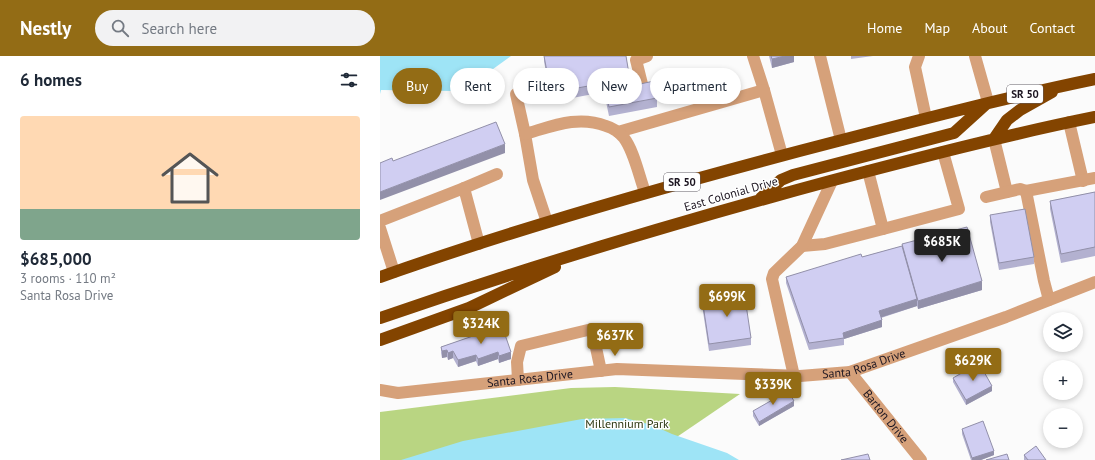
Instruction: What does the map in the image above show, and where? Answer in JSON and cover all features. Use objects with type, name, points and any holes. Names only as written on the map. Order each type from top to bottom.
[{"type":"highway","name":"East Colonial Drive","points":[[380,277],[547,222],[645,192],[988,102],[1095,79]]},
{"type":"highway","points":[[994,139],[1007,120],[1020,110],[1063,86]]},
{"type":"highway","points":[[759,201],[781,180],[793,175],[954,133],[988,102]]},
{"type":"highway","name":"East Colonial Drive","points":[[380,318],[598,247],[759,201],[868,171],[994,139],[1095,117]]},
{"type":"highway","points":[[380,340],[469,308],[598,247]]},
{"type":"street","points":[[643,88],[636,60],[647,56]]},
{"type":"street","points":[[754,56],[782,155]]},
{"type":"street","points":[[820,56],[841,140]]},
{"type":"street","points":[[919,56],[915,67],[926,118]]},
{"type":"street","points":[[975,56],[988,102]]},
{"type":"street","points":[[618,132],[764,90]]},
{"type":"street","points":[[518,104],[533,180],[547,222]]},
{"type":"street","points":[[525,134],[583,120],[595,122],[618,132],[628,144],[645,192]]},
{"type":"street","points":[[1069,122],[1082,181]]},
{"type":"street","points":[[994,139],[1007,192]]},
{"type":"street","points":[[802,246],[825,244],[959,209],[943,152]]},
{"type":"street","points":[[868,171],[883,229]]},
{"type":"street","points":[[380,221],[497,174]]},
{"type":"street","points":[[986,197],[1020,189],[1026,192],[1095,178]]},
{"type":"street","points":[[794,376],[772,279],[774,273],[802,246],[832,181]]},
{"type":"street","points":[[464,188],[479,244]]},
{"type":"street","points":[[1026,192],[1049,300]]},
{"type":"street","points":[[380,228],[394,272]]},
{"type":"street","name":"Santa Rosa Drive","points":[[380,390],[398,392],[618,369],[794,376],[850,372],[1095,282]]},
{"type":"street","points":[[518,380],[517,362],[521,346],[592,329],[601,371]]},
{"type":"street","name":"Barton Drive","points":[[850,372],[921,460]]},
{"type":"green space","name":"Millennium Park","points":[[615,387],[740,394],[643,460],[380,460],[380,412],[571,388]]},
{"type":"water","points":[[380,56],[511,56],[494,68],[450,68],[450,91],[442,91],[442,68],[392,68],[392,90],[381,90],[380,94]]},
{"type":"water","points":[[625,418],[652,425],[672,434],[727,453],[739,460],[401,460],[463,441],[582,419]]},
{"type":"building","points":[[544,56],[626,56],[628,68],[587,68],[587,86],[579,88],[579,68],[546,68]]},
{"type":"building","points":[[771,56],[785,56],[772,59]]},
{"type":"building","points":[[650,82],[650,99],[642,101],[642,84]]},
{"type":"building","points":[[608,104],[625,104],[609,107]]},
{"type":"building","points":[[496,122],[505,144],[380,192],[380,163],[392,158],[393,161]]},
{"type":"building","points":[[1095,192],[1095,247],[1061,254],[1050,201]]},
{"type":"building","points":[[1025,209],[1034,257],[999,263],[990,215]]},
{"type":"building","points":[[967,227],[982,281],[918,301],[902,244]]},
{"type":"building","points":[[902,246],[917,299],[879,311],[882,320],[843,333],[844,338],[809,343],[786,277],[861,254],[862,257]]},
{"type":"building","points":[[744,291],[751,338],[709,344],[702,298]]},
{"type":"building","points":[[502,326],[511,352],[499,356],[498,352],[478,359],[476,355],[458,360],[453,351],[448,353],[447,350],[442,351],[441,347]]},
{"type":"building","points":[[979,363],[992,386],[966,400],[953,378]]},
{"type":"building","points":[[788,391],[794,401],[759,422],[753,411]]},
{"type":"building","points":[[983,421],[994,451],[972,458],[962,429]]},
{"type":"building","points":[[1036,446],[1046,460],[1028,460],[1024,455]]},
{"type":"building","points":[[868,454],[870,460],[841,460]]},
{"type":"building","points":[[1007,454],[1009,460],[986,460]]}]
